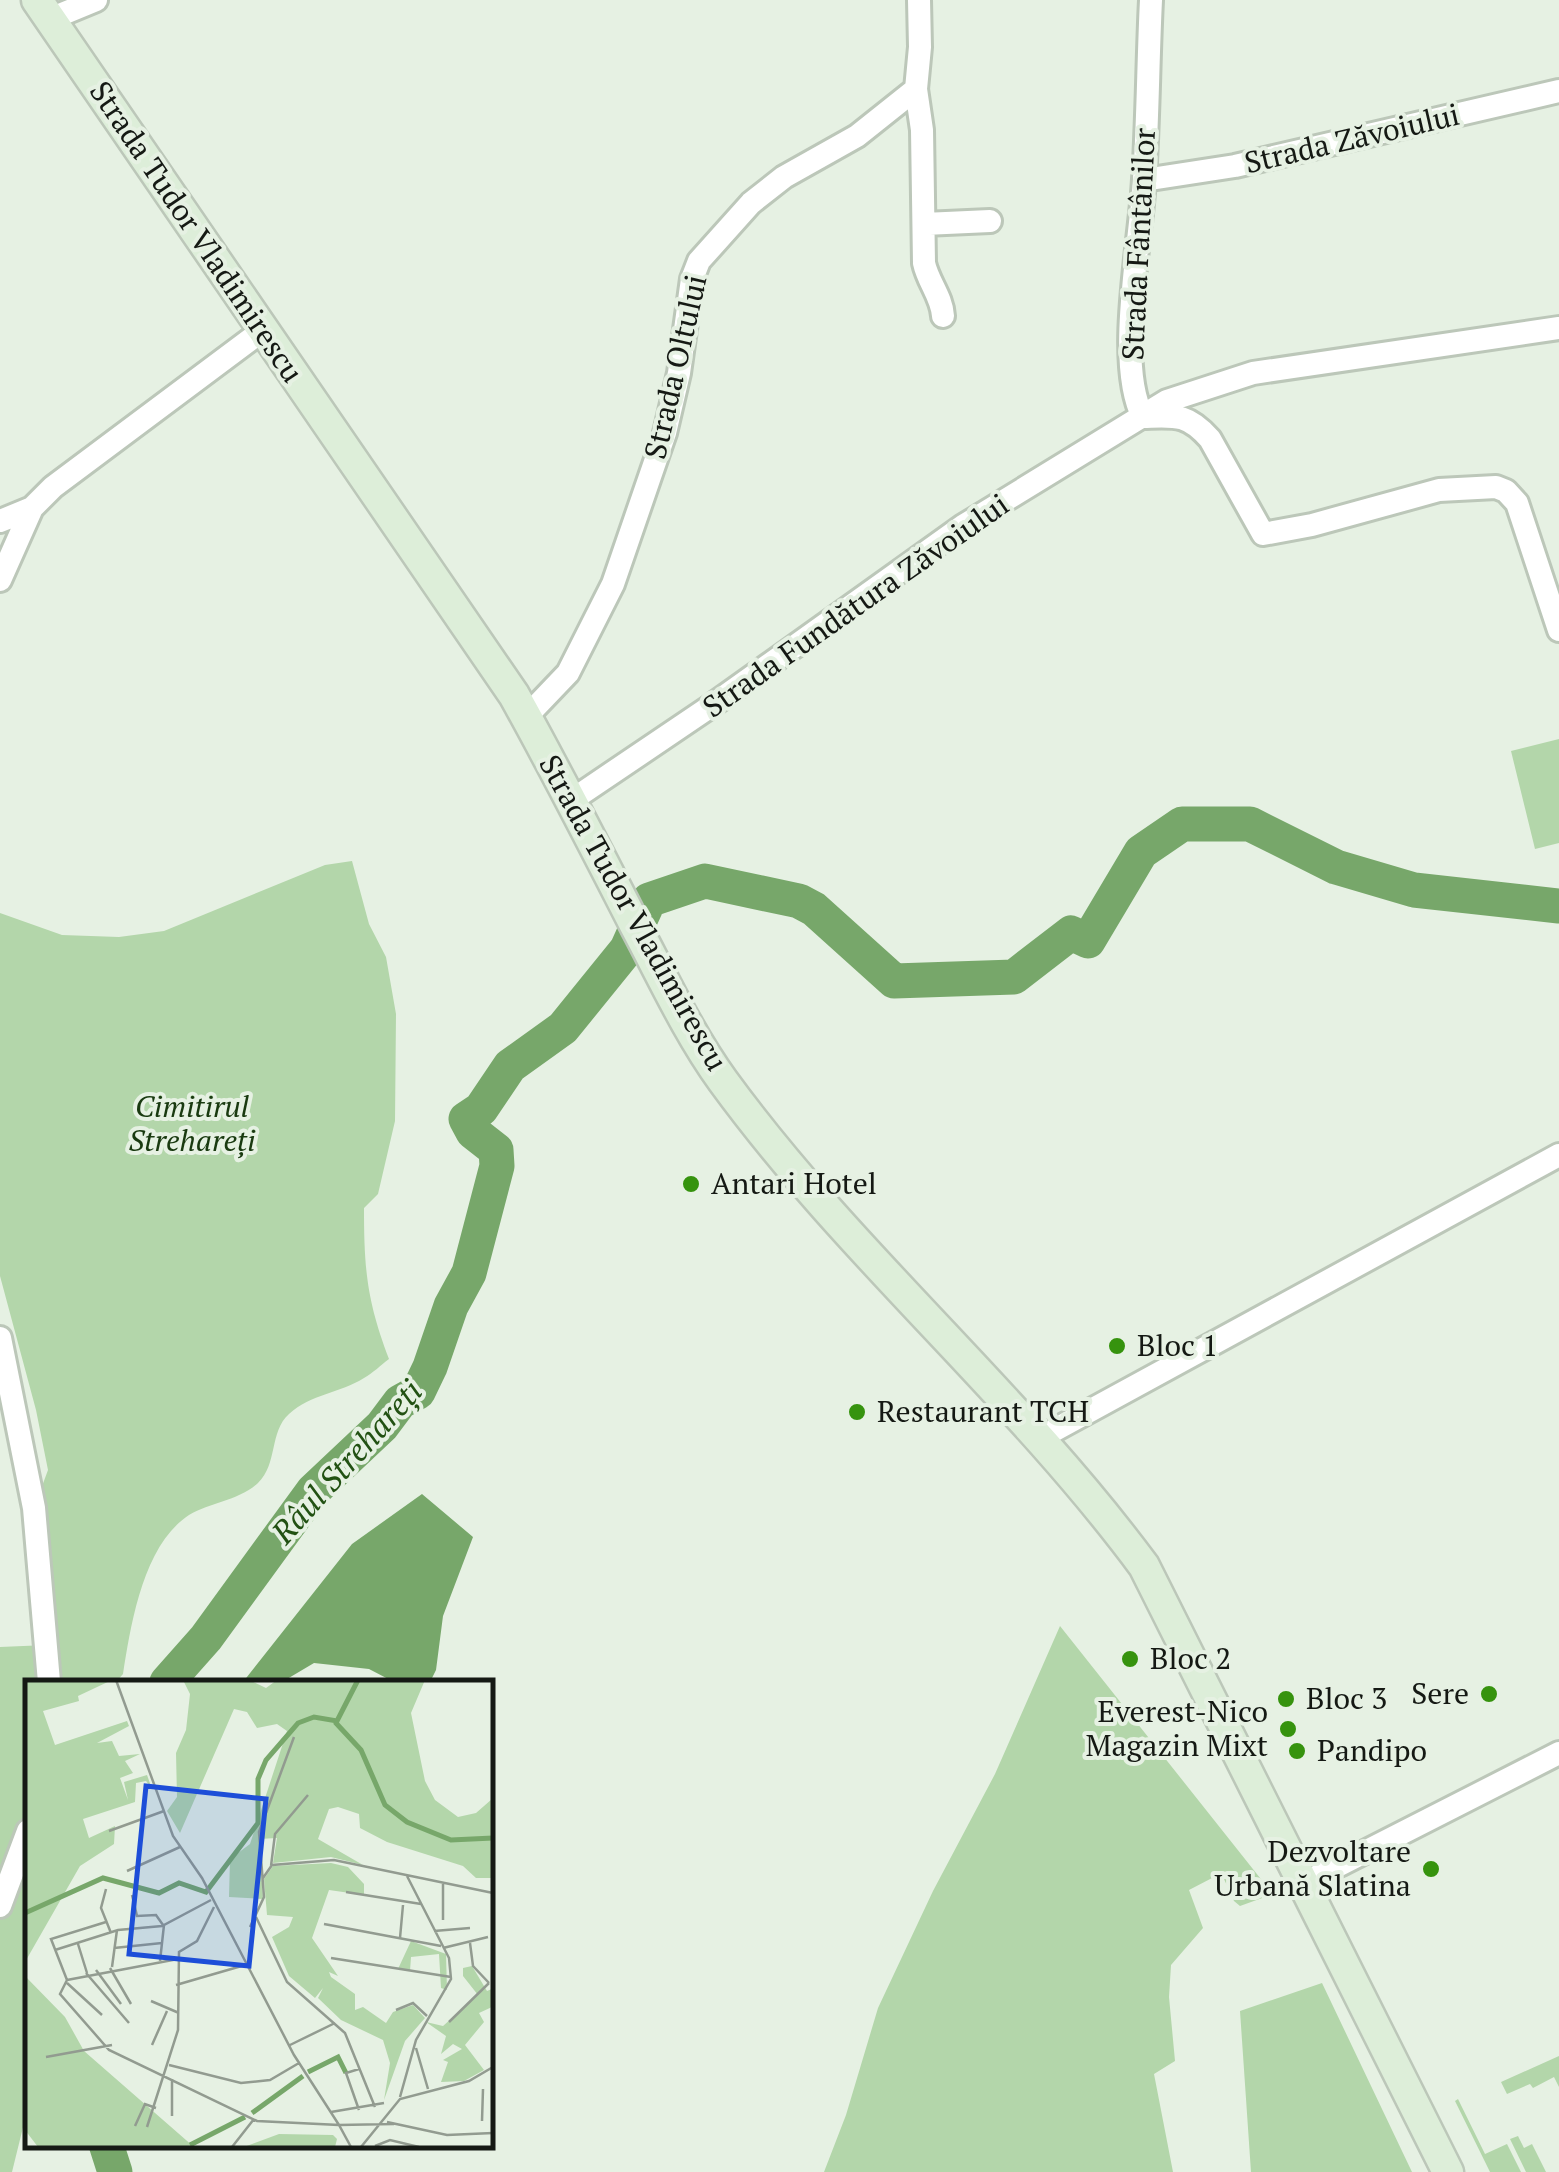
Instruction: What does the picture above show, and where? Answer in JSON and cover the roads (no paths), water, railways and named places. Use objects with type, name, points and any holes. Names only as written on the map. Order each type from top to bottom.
[{"type":"main road","name":"Strada Tudor Vladimirescu","points":[[44,9],[526,717],[674,1000],[721,1077],[778,1152],[1092,1496],[1144,1566],[1448,2172]]},
{"type":"street","points":[[44,9],[96,0]]},
{"type":"street","name":"Strada Fântânilor","points":[[1150,0],[1144,180],[1130,348],[1131,388],[1143,417],[1184,394],[1252,372],[1559,328]]},
{"type":"street","points":[[925,1],[916,88],[922,130],[924,262],[943,316]]},
{"type":"street","name":"Strada Oltului","points":[[526,717],[568,673],[613,584],[665,433],[679,374],[692,279],[700,261],[750,203],[784,178],[857,136],[916,88]]},
{"type":"street","name":"Strada Zăvoiului","points":[[1144,180],[1235,166],[1559,91]]},
{"type":"street","points":[[924,224],[990,221]]},
{"type":"street","points":[[0,522],[32,508],[85,462],[263,330]]},
{"type":"street","points":[[1143,417],[1182,416],[1199,426],[1263,534],[1440,490],[1480,486],[1506,491],[1517,503],[1559,630]]},
{"type":"street","name":"Strada Fundătura Zăvoiului","points":[[572,800],[700,714],[963,526],[1143,417]]},
{"type":"street","points":[[0,580],[32,508]]},
{"type":"street","points":[[1040,1438],[1559,1156]]},
{"type":"street","points":[[0,1338],[34,1508],[50,1680]]},
{"type":"street","points":[[1304,1883],[1559,1753]]},
{"type":"street","points":[[0,1906],[25,1839]]},
{"type":"waterway","name":"Râul Strehareți","points":[[169,1680],[206,1638],[313,1491],[382,1426],[400,1402],[418,1392],[451,1306],[469,1273],[497,1166],[496,1150],[473,1132],[466,1119],[481,1109],[510,1066],[563,1028],[627,949],[649,900],[705,881],[799,901],[814,909],[894,981],[1014,977],[1071,933],[1088,941],[1141,852],[1182,824],[1250,824],[1336,867],[1414,890],[1559,906]]},
{"type":"waterway","name":"Râul Strehareți","points":[[107,2147],[115,2172]]},
{"type":"place","name":"Antari Hotel","points":[[691,1184]]},
{"type":"place","name":"Bloc 1","points":[[1117,1346]]},
{"type":"place","name":"Restaurant TCH","points":[[857,1412]]},
{"type":"place","name":"Bloc 2","points":[[1130,1659]]},
{"type":"place","name":"Sere","points":[[1489,1694]]},
{"type":"place","name":"Bloc 3","points":[[1286,1699]]},
{"type":"place","name":"Everest-Nico Magazin Mixt","points":[[1288,1729]]},
{"type":"place","name":"Pandipo","points":[[1297,1751]]},
{"type":"place","name":"Dezvoltare Urbană Slatina","points":[[1431,1869]]},
{"type":"park label","name":"Cimitirul Strehareți","points":[[192,1124]]}]
